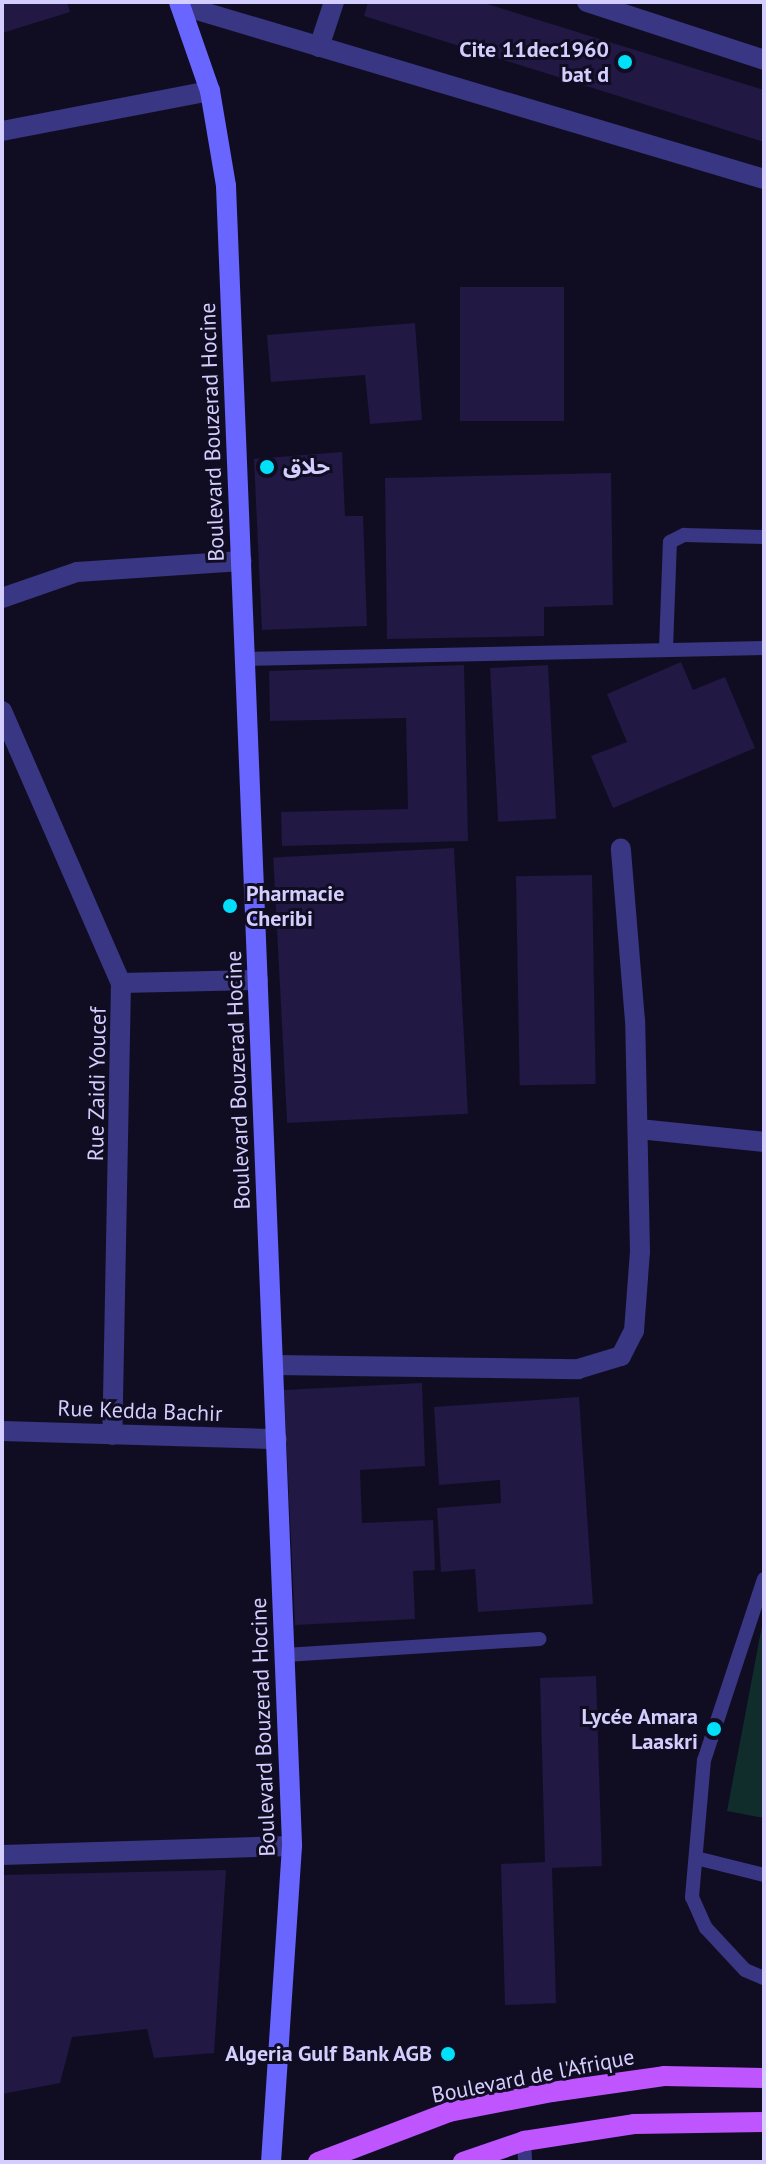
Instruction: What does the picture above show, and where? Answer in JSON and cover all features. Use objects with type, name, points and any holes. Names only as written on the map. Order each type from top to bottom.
[{"type":"main road","name":"Boulevard de l'Afrique","points":[[318,2162],[449,2112],[552,2092],[664,2076],[764,2078]]},
{"type":"main road","points":[[463,2162],[525,2152],[634,2124],[764,2122]]},
{"type":"street","points":[[319,47],[334,2]]},
{"type":"street","points":[[587,2],[764,60]]},
{"type":"street","points":[[180,4],[764,179]]},
{"type":"street","name":"Boulevard Bouzerad Hocine","points":[[180,4],[210,91],[226,186],[242,561],[292,1846],[271,2162]]},
{"type":"street","points":[[2,131],[210,91]]},
{"type":"street","points":[[2,598],[77,572],[242,561]]},
{"type":"street","name":"Rue Zaidi Youcef","points":[[2,711],[121,983],[112,1435]]},
{"type":"street","points":[[274,1365],[578,1369],[621,1356],[634,1331],[640,1252],[639,1129],[621,849]]},
{"type":"street","points":[[121,983],[258,980]]},
{"type":"street","points":[[639,1129],[764,1142]]},
{"type":"street","name":"Rue Kedda Bachir","points":[[2,1431],[277,1439]]},
{"type":"street","points":[[2,1855],[292,1846]]},
{"type":"lane","points":[[666,649],[670,542],[684,535],[764,537]]},
{"type":"lane","points":[[246,659],[764,648]]},
{"type":"lane","points":[[764,1579],[704,1760],[692,1897],[706,1928],[745,1970],[764,1978]]},
{"type":"lane","points":[[285,1655],[539,1639]]},
{"type":"lane","points":[[696,1858],[764,1875]]},
{"type":"green space","points":[[764,1615],[764,1818],[727,1811]]},
{"type":"building","points":[[2,2],[67,2],[70,12],[2,33]]},
{"type":"building","points":[[368,2],[481,2],[764,90],[764,142],[364,16]]},
{"type":"building","points":[[460,287],[564,287],[564,421],[460,421]]},
{"type":"building","points":[[415,323],[422,420],[370,424],[365,375],[271,382],[267,335]]},
{"type":"building","points":[[342,452],[345,516],[363,516],[367,626],[262,630],[254,459]]},
{"type":"building","points":[[611,473],[613,605],[544,607],[544,636],[387,639],[385,478]]},
{"type":"building","points":[[681,662],[693,690],[725,677],[755,748],[613,808],[591,756],[627,742],[607,694]]},
{"type":"building","points":[[464,665],[468,841],[282,846],[281,812],[408,809],[406,718],[270,721],[269,671]]},
{"type":"building","points":[[548,665],[556,819],[498,822],[490,668]]},
{"type":"building","points":[[454,848],[468,1114],[287,1123],[273,857]]},
{"type":"building","points":[[592,875],[596,1084],[520,1085],[516,876]]},
{"type":"building","points":[[422,1383],[425,1466],[360,1470],[362,1523],[433,1520],[435,1570],[413,1571],[415,1619],[295,1625],[284,1390]]},
{"type":"building","points":[[579,1397],[593,1604],[478,1612],[475,1569],[441,1572],[437,1508],[501,1503],[500,1480],[439,1485],[434,1407]]},
{"type":"building","points":[[596,1676],[602,1866],[552,1868],[556,2003],[505,2005],[501,1864],[545,1862],[540,1678]]},
{"type":"building","points":[[226,1870],[214,2053],[154,2058],[147,2029],[72,2037],[60,2083],[2,2094],[2,1875]]},
{"type":"place","name":"Cite 11dec1960 bat d","points":[[625,62]]},
{"type":"place","name":"حلاق","points":[[267,467]]},
{"type":"place","name":"Pharmacie Cheribi","points":[[230,906]]},
{"type":"place","name":"Lycée Amara Laaskri","points":[[714,1729]]},
{"type":"place","name":"Algeria Gulf Bank AGB","points":[[448,2054]]}]
